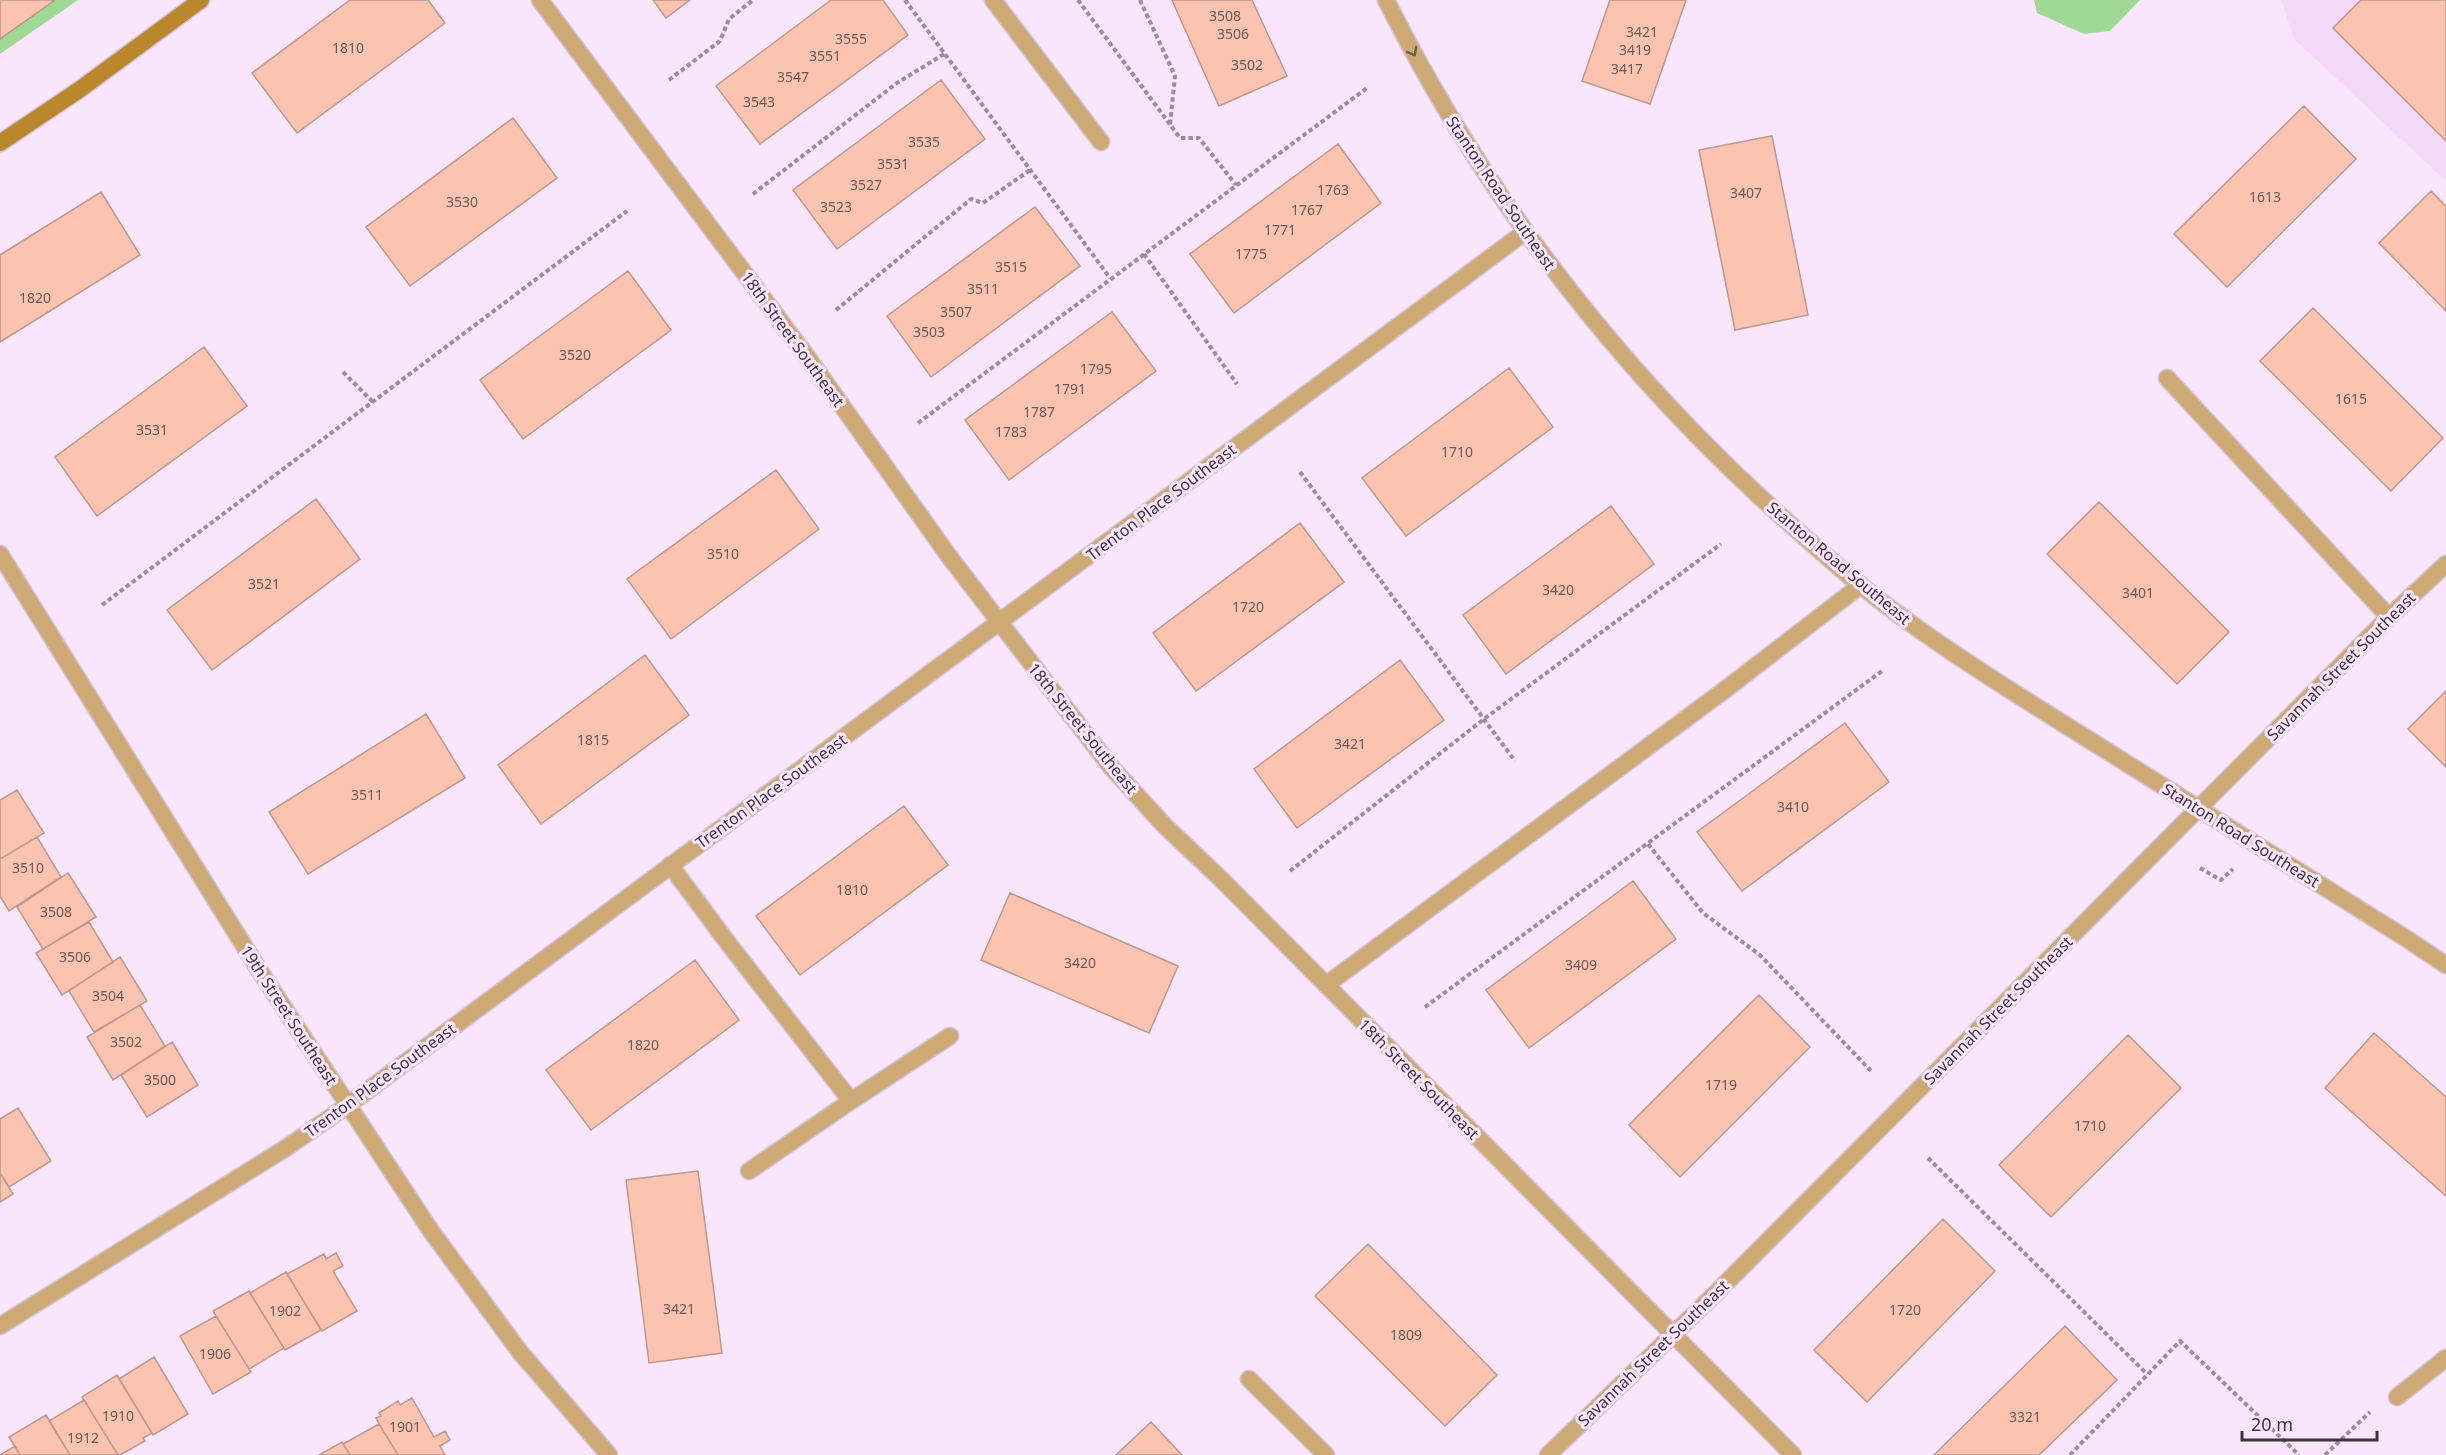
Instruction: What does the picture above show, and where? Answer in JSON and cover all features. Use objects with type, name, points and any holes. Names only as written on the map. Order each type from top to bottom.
[{"type":"main road","points":[[0,143],[79,90],[201,0]]},
{"type":"street","name":"18th Street Southeast","points":[[540,0],[808,358],[948,555],[1111,767],[1165,826],[1793,1455]]},
{"type":"street","points":[[993,0],[1101,142]]},
{"type":"street","name":"Stanton Road Southeast","points":[[1386,0],[1443,105],[1490,182],[1602,333],[1665,404],[1788,522],[1861,585],[1969,664],[2446,965]]},
{"type":"street","name":"Trenton Place Southeast","points":[[0,1326],[286,1148],[348,1105],[1525,232]]},
{"type":"street","points":[[2167,378],[2389,617]]},
{"type":"street","name":"19th Street Southeast","points":[[0,554],[255,963],[431,1232],[526,1360],[609,1455]]},
{"type":"street","name":"Savannah Street Southeast","points":[[1548,1455],[1673,1335],[2389,617],[2446,564]]},
{"type":"street","points":[[1326,985],[1726,689],[1861,585]]},
{"type":"street","points":[[670,865],[851,1101]]},
{"type":"street","points":[[749,1171],[950,1036]]},
{"type":"street","points":[[2397,1397],[2446,1358]]},
{"type":"street","points":[[1249,1379],[1326,1455]]},
{"type":"path","points":[[669,80],[720,41],[729,19],[753,0]]},
{"type":"path","points":[[905,0],[1110,278]]},
{"type":"path","points":[[1078,0],[1180,138],[1198,138],[1236,185]]},
{"type":"path","points":[[1140,0],[1175,76],[1170,125]]},
{"type":"path","points":[[753,194],[897,83],[944,54]]},
{"type":"path","points":[[918,423],[1367,88]]},
{"type":"path","points":[[836,310],[971,199],[983,203],[1030,170]]},
{"type":"path","points":[[102,605],[627,211]]},
{"type":"path","points":[[1144,254],[1237,384]]},
{"type":"path","points":[[343,372],[373,402]]},
{"type":"path","points":[[1300,472],[1515,761]]},
{"type":"path","points":[[1290,871],[1484,719],[1721,544]]},
{"type":"path","points":[[1425,1007],[1882,671]]},
{"type":"path","points":[[1647,844],[1703,913],[1760,955],[1871,1071]]},
{"type":"path","points":[[2200,868],[2221,880],[2233,869]]},
{"type":"path","points":[[1928,1158],[2147,1374]]},
{"type":"path","points":[[2070,1455],[2180,1341],[2299,1455]]},
{"type":"path","points":[[2325,1455],[2382,1401],[2397,1397]]},
{"type":"shaded area","points":[[2281,0],[2446,0],[2446,181],[2294,39]]},
{"type":"green space","points":[[0,0],[78,0],[0,54]]},
{"type":"green space","points":[[2034,0],[2140,0],[2110,31],[2084,34],[2037,13]]},
{"type":"building","points":[[0,0],[55,0],[0,39]]},
{"type":"building","points":[[350,0],[428,0],[445,23],[297,133],[252,73]]},
{"type":"building","points":[[653,0],[690,0],[666,18]]},
{"type":"building","points":[[831,0],[883,0],[908,35],[760,144],[716,86]]},
{"type":"building","points":[[1172,0],[1252,0],[1287,76],[1219,106]]},
{"type":"building","points":[[1610,0],[1686,0],[1650,104],[1582,81]]},
{"type":"building","points":[[2361,0],[2446,0],[2446,141],[2333,28]]},
{"type":"building","points":[[941,80],[985,139],[837,249],[793,190]]},
{"type":"building","points":[[2304,106],[2356,159],[2227,287],[2174,234]]},
{"type":"building","points":[[513,118],[557,178],[410,286],[366,227]]},
{"type":"building","points":[[1772,136],[1808,315],[1735,330],[1699,150]]},
{"type":"building","points":[[1338,144],[1381,203],[1234,313],[1190,254]]},
{"type":"building","points":[[2431,191],[2446,206],[2446,311],[2379,243]]},
{"type":"building","points":[[101,192],[140,255],[0,342],[0,255]]},
{"type":"building","points":[[1035,207],[1080,266],[931,377],[887,316]]},
{"type":"building","points":[[628,271],[671,330],[523,439],[480,380]]},
{"type":"building","points":[[2313,308],[2443,438],[2391,491],[2260,361]]},
{"type":"building","points":[[1112,312],[1156,371],[1009,480],[965,420]]},
{"type":"building","points":[[204,347],[247,406],[97,516],[55,457]]},
{"type":"building","points":[[1509,368],[1553,427],[1406,536],[1362,478]]},
{"type":"building","points":[[776,470],[819,529],[671,639],[627,579]]},
{"type":"building","points":[[316,499],[360,559],[212,670],[167,610]]},
{"type":"building","points":[[2099,502],[2229,632],[2177,684],[2047,554]]},
{"type":"building","points":[[1611,506],[1654,564],[1506,674],[1463,615]]},
{"type":"building","points":[[1300,523],[1344,582],[1196,691],[1153,633]]},
{"type":"building","points":[[645,655],[689,715],[541,824],[498,765]]},
{"type":"building","points":[[1400,660],[1444,720],[1297,828],[1254,769]]},
{"type":"building","points":[[2446,691],[2446,767],[2408,729]]},
{"type":"building","points":[[426,714],[465,778],[308,874],[269,812]]},
{"type":"building","points":[[1845,723],[1889,782],[1742,891],[1697,832]]},
{"type":"building","points":[[17,790],[44,833],[0,859],[0,800]]},
{"type":"building","points":[[904,806],[948,865],[800,975],[756,916]]},
{"type":"building","points":[[37,837],[61,877],[9,911],[0,896],[0,859]]},
{"type":"building","points":[[68,873],[96,917],[43,949],[17,907]]},
{"type":"building","points":[[1633,881],[1676,939],[1529,1048],[1486,990]]},
{"type":"building","points":[[1010,893],[1178,966],[1149,1033],[981,960]]},
{"type":"building","points":[[89,922],[113,962],[62,995],[36,953]]},
{"type":"building","points":[[120,957],[147,1001],[94,1032],[69,991]]},
{"type":"building","points":[[695,960],[739,1020],[591,1130],[546,1070]]},
{"type":"building","points":[[1759,995],[1810,1047],[1680,1177],[1629,1125]]},
{"type":"building","points":[[140,1005],[165,1046],[113,1080],[87,1037]]},
{"type":"building","points":[[2374,1033],[2446,1097],[2446,1196],[2325,1088]]},
{"type":"building","points":[[2128,1035],[2181,1088],[2051,1217],[1999,1165]]},
{"type":"building","points":[[172,1042],[198,1085],[147,1117],[121,1075]]},
{"type":"building","points":[[18,1108],[51,1161],[9,1187],[0,1173],[0,1119]]},
{"type":"building","points":[[698,1171],[722,1353],[649,1363],[626,1180]]},
{"type":"building","points":[[0,1173],[13,1194],[0,1202]]},
{"type":"building","points":[[1943,1219],[1995,1271],[1867,1402],[1814,1350]]},
{"type":"building","points":[[1368,1244],[1497,1375],[1445,1426],[1315,1296]]},
{"type":"building","points":[[336,1253],[343,1266],[333,1271],[357,1311],[322,1331],[287,1274],[324,1254],[326,1259]]},
{"type":"building","points":[[286,1272],[321,1330],[285,1350],[250,1293]]},
{"type":"building","points":[[249,1291],[284,1348],[249,1369],[213,1311]]},
{"type":"building","points":[[216,1316],[251,1372],[213,1394],[180,1336]]},
{"type":"building","points":[[2065,1326],[2117,1380],[2039,1455],[1934,1455]]},
{"type":"building","points":[[154,1357],[188,1414],[153,1435],[119,1379]]},
{"type":"building","points":[[117,1375],[152,1433],[143,1438],[145,1441],[120,1455],[82,1397]]},
{"type":"building","points":[[412,1398],[434,1437],[445,1431],[450,1440],[440,1446],[445,1455],[398,1455],[379,1424],[376,1418],[381,1416],[379,1413],[398,1401],[400,1405]]},
{"type":"building","points":[[84,1400],[118,1455],[70,1455],[49,1421]]},
{"type":"building","points":[[46,1415],[70,1455],[20,1455],[9,1437]]},
{"type":"building","points":[[1151,1422],[1182,1455],[1116,1455]]},
{"type":"building","points":[[379,1424],[398,1455],[350,1455],[343,1444]]},
{"type":"building","points":[[342,1442],[350,1455],[319,1455]]},
{"type":"building","points":[[15,1446],[20,1455],[0,1455]]}]
